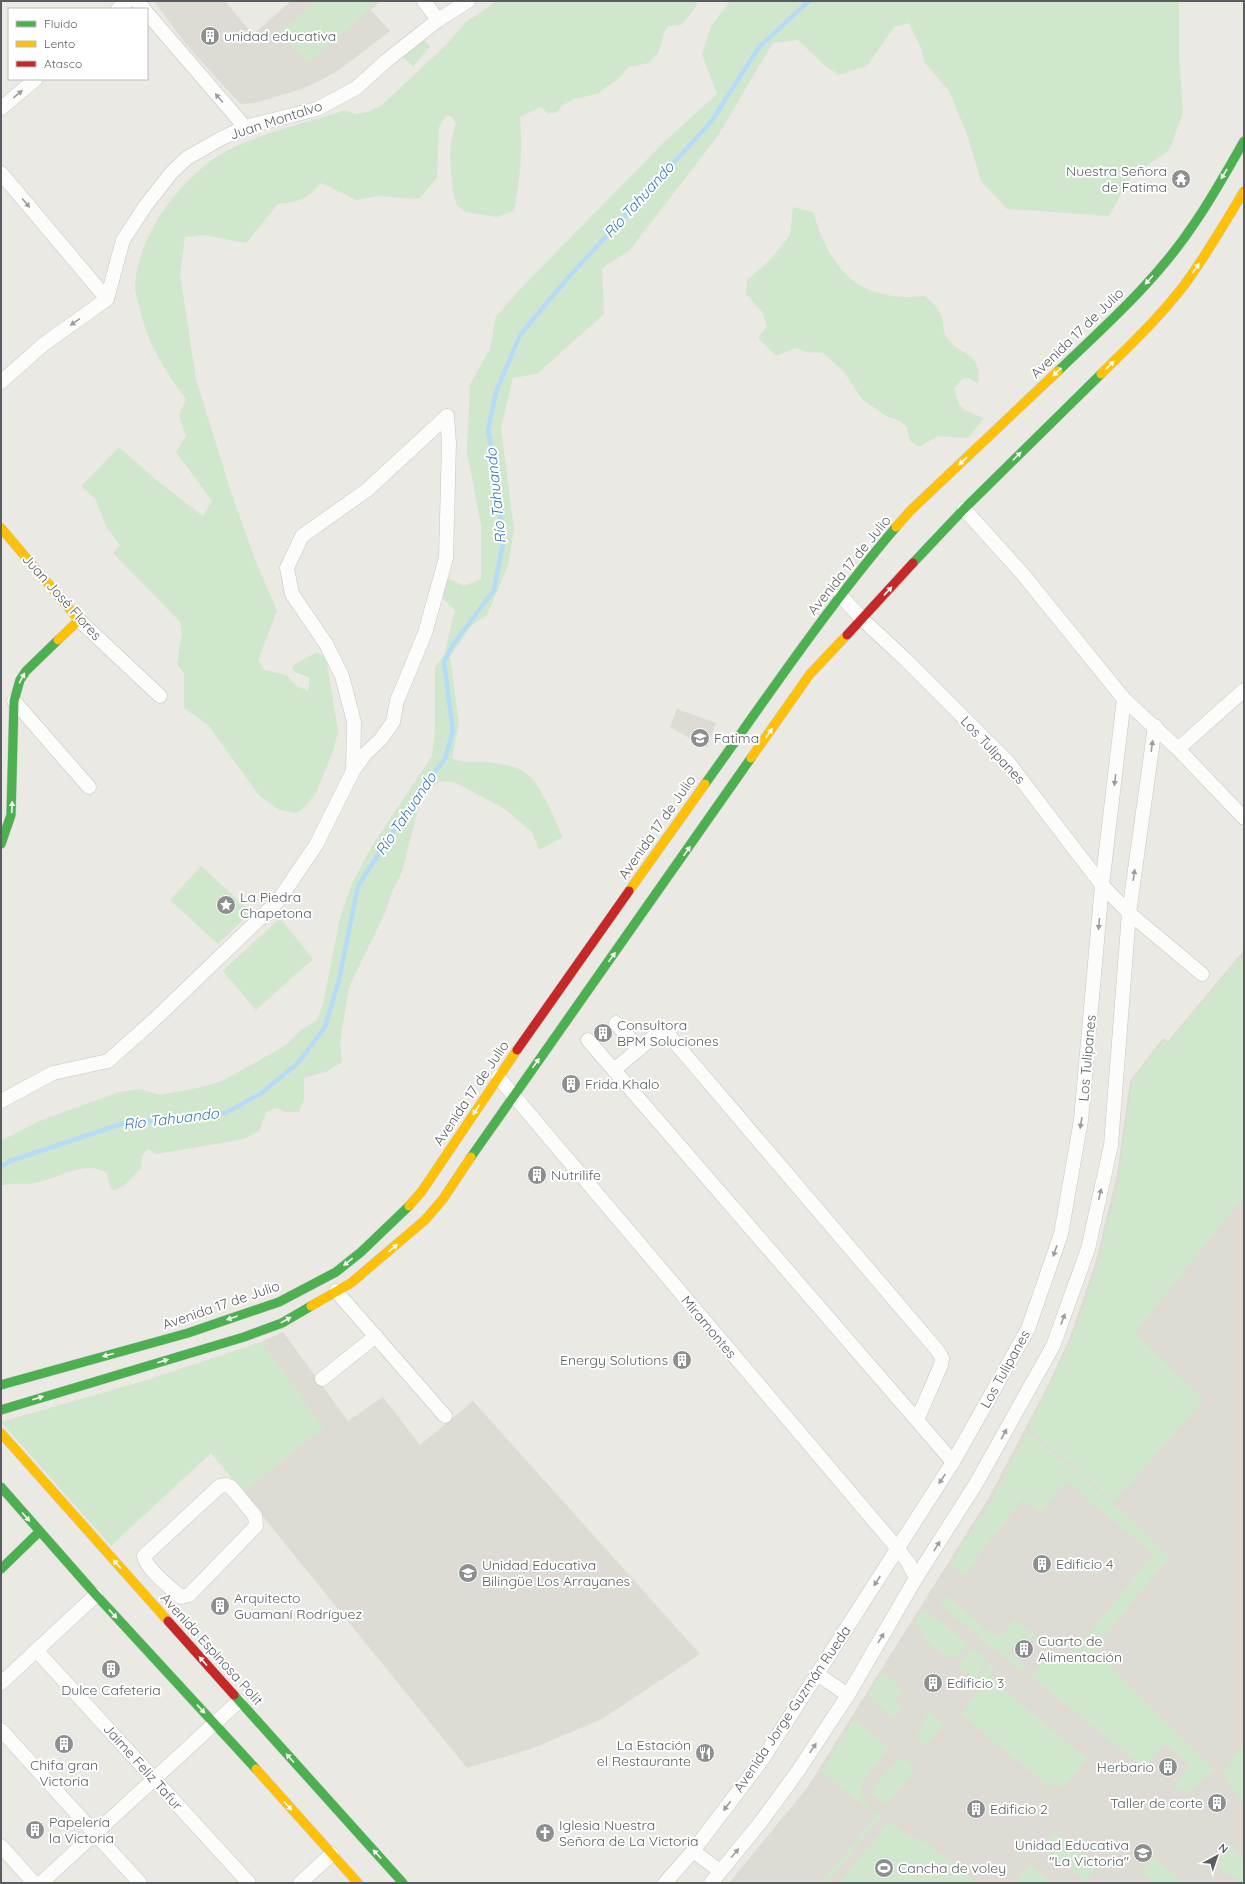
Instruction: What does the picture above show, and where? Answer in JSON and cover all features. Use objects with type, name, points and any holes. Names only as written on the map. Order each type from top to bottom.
[{"type":"main road","name":"Avenida 17 de Julio","points":[[1,1385],[188,1333],[279,1302],[336,1272],[361,1252],[409,1206],[422,1192],[498,1077],[791,662],[841,596],[910,512],[1126,307],[1194,224],[1244,141]]},
{"type":"main road","points":[[1,1410],[258,1332],[282,1323],[351,1283],[425,1220],[443,1199],[513,1095],[810,674],[964,509],[1148,327],[1184,285],[1244,191]]},
{"type":"main road","name":"Juan José Flores","points":[[1,528],[79,620]]},
{"type":"main road","points":[[1,844],[11,815],[14,701],[20,680],[26,671],[79,620]]},
{"type":"main road","name":"Avenida Espinosa Polit","points":[[1,1433],[403,1883]]},
{"type":"main road","points":[[1,1487],[39,1532],[358,1883]]},
{"type":"main road","points":[[1,1570],[39,1532]]},
{"type":"street","points":[[119,8],[127,1]]},
{"type":"street","points":[[424,1],[438,20]]},
{"type":"street","name":"Juan Montalvo","points":[[107,299],[123,240],[146,205],[172,172],[187,158],[220,139],[245,127],[317,109],[356,88],[386,61],[438,20],[468,1]]},
{"type":"street","points":[[148,14],[245,127]]},
{"type":"street","points":[[1,108],[35,80]]},
{"type":"street","points":[[1,173],[107,299],[44,344],[1,382]]},
{"type":"street","points":[[1,1102],[53,1073],[108,1061],[154,1020],[278,901],[316,845],[353,771],[365,754],[381,739],[393,722],[397,701],[425,633],[446,558],[449,443],[447,416],[367,490],[302,536],[286,568],[292,594],[326,644],[342,676],[354,722],[353,771]]},
{"type":"street","points":[[964,509],[1021,572],[1124,699],[1155,726],[1244,818]]},
{"type":"street","name":"Los Tulipanes","points":[[841,596],[862,619],[906,660],[1007,761],[1102,885],[1081,1120],[1061,1234],[1028,1329],[953,1462],[898,1548]]},
{"type":"street","name":"Juan José Flores","points":[[79,620],[160,696]]},
{"type":"street","points":[[1178,749],[1244,690]]},
{"type":"street","points":[[1124,699],[1102,885],[1129,913],[1202,974]]},
{"type":"street","points":[[14,701],[89,787]]},
{"type":"street","points":[[711,1883],[793,1778],[848,1695],[916,1578],[977,1482],[1053,1346],[1088,1249],[1111,1145],[1129,913],[1155,726]]},
{"type":"street","points":[[616,1023],[639,1049]]},
{"type":"street","points":[[614,1070],[659,1032],[662,1030],[666,1032],[938,1351],[942,1358],[941,1365],[917,1420]]},
{"type":"street","points":[[588,1040],[953,1462]]},
{"type":"street","name":"Miramontes","points":[[498,1077],[898,1548],[908,1562],[916,1578]]},
{"type":"street","points":[[336,1291],[445,1416]]},
{"type":"street","points":[[322,1379],[376,1336]]},
{"type":"street","points":[[226,1485],[231,1487],[255,1516],[256,1526],[254,1530],[189,1595],[181,1598],[161,1579],[144,1561],[144,1556],[146,1553],[220,1486],[226,1485]]},
{"type":"street","name":"Avenida Jorge Guzmán Rueda","points":[[665,1883],[693,1851],[762,1760],[898,1548]]},
{"type":"street","points":[[146,1596],[161,1579]]},
{"type":"street","points":[[1,1683],[96,1595]]},
{"type":"street","name":"Jaime Feliz Tafur","points":[[36,1650],[249,1883]]},
{"type":"street","points":[[817,1674],[848,1695]]},
{"type":"street","points":[[41,1883],[239,1701]]},
{"type":"street","points":[[1,1730],[140,1883]]},
{"type":"street","points":[[1,1846],[34,1883]]},
{"type":"street","points":[[693,1851],[720,1871]]},
{"type":"street","points":[[300,1883],[332,1854]]},
{"type":"shaded area","points":[[154,1],[225,1],[253,35],[291,1],[380,1],[371,10],[390,31],[339,70],[321,80],[302,89],[255,103],[240,104],[185,43]]},
{"type":"shaded area","name":"Fatima","points":[[677,709],[716,723],[707,748],[670,727]]},
{"type":"shaded area","points":[[1244,950],[1244,1883],[729,1883],[807,1788],[988,1499],[1046,1389],[1069,1340],[1095,1264],[1117,1174],[1130,1081],[1163,1038],[1168,1041]]},
{"type":"shaded area","name":"Unidad Educativa Bilingüe Los Arrayanes","points":[[283,1332],[348,1421],[383,1397],[420,1445],[473,1401],[700,1654],[602,1719],[531,1749],[467,1768],[243,1492],[323,1427],[261,1342]]},
{"type":"green space","points":[[315,1],[375,1],[376,3],[308,63],[280,32]]},
{"type":"green space","points":[[497,1],[698,1],[695,8],[681,25],[668,26],[664,33],[659,51],[649,63],[629,67],[619,78],[597,94],[574,99],[562,106],[557,112],[548,114],[541,107],[520,117],[520,164],[514,211],[497,217],[465,212],[457,205],[453,192],[450,156],[451,141],[456,123],[451,116],[446,116],[439,127],[437,178],[419,199],[378,196],[356,200],[321,183],[311,193],[302,199],[278,204],[246,243],[204,235],[185,237],[180,274],[196,379],[232,495],[256,562],[277,611],[258,660],[264,670],[286,675],[297,686],[308,691],[310,678],[293,671],[292,666],[317,652],[324,656],[327,663],[338,732],[333,751],[317,791],[306,806],[296,813],[279,810],[259,795],[208,725],[184,708],[184,673],[177,664],[182,633],[180,622],[113,553],[120,545],[106,526],[96,500],[81,486],[119,447],[155,479],[203,516],[212,501],[176,452],[186,436],[179,415],[186,399],[157,355],[146,331],[135,292],[137,269],[151,231],[162,213],[174,196],[203,167],[232,148],[264,135],[346,110],[355,114],[368,112],[382,105],[447,44],[466,22]]},
{"type":"green space","points":[[730,1],[1179,1],[1179,55],[1183,113],[1169,150],[1130,178],[1109,216],[1007,209],[981,181],[967,134],[949,91],[925,63],[920,46],[909,23],[894,27],[867,66],[839,75],[824,65],[798,40],[773,43],[717,137],[629,251],[602,268],[604,314],[537,374],[513,378],[501,428],[514,529],[508,566],[487,615],[472,625],[450,657],[459,723],[452,758],[464,762],[488,762],[521,770],[528,775],[540,790],[563,837],[539,850],[532,832],[505,809],[454,782],[440,781],[421,797],[402,872],[392,892],[385,913],[349,987],[340,1042],[342,1062],[326,1072],[304,1078],[304,1099],[299,1112],[285,1112],[277,1108],[266,1112],[259,1131],[244,1139],[157,1154],[148,1149],[142,1156],[141,1168],[126,1184],[114,1191],[110,1187],[107,1173],[99,1169],[90,1168],[71,1171],[35,1183],[10,1184],[1,1186],[1,1141],[39,1121],[119,1092],[140,1089],[160,1095],[202,1087],[224,1080],[286,1045],[302,1029],[317,1020],[323,1005],[340,918],[352,883],[372,846],[432,756],[435,728],[435,667],[444,655],[455,610],[429,586],[437,573],[464,586],[481,579],[481,525],[467,452],[470,384],[490,349],[496,316],[527,282],[665,141],[717,94],[702,54],[711,26]]},
{"type":"green space","points":[[419,36],[430,46],[413,67],[398,52]]},
{"type":"green space","points":[[793,207],[813,212],[820,233],[829,251],[839,266],[851,279],[865,288],[882,294],[902,297],[925,296],[936,307],[942,317],[944,332],[947,338],[952,344],[974,359],[979,373],[978,383],[968,378],[962,379],[954,389],[961,406],[964,409],[984,418],[968,438],[938,436],[919,447],[910,441],[907,427],[900,421],[886,416],[862,399],[844,372],[823,353],[807,352],[795,348],[776,356],[758,338],[767,326],[762,312],[746,294],[747,280],[770,260],[790,235]]},
{"type":"green space","points":[[201,866],[251,912],[218,944],[170,900]]},
{"type":"green space","points":[[280,918],[313,959],[256,1010],[223,971]]},
{"type":"green space","points":[[1244,953],[1244,1196],[1135,1333],[1204,1400],[1114,1502],[1028,1428],[1071,1341],[1098,1264],[1119,1176],[1132,1082],[1163,1040],[1168,1043]]},
{"type":"green space","points":[[261,1342],[324,1427],[243,1492],[211,1453],[111,1546],[1,1422],[150,1379]]},
{"type":"green space","points":[[1027,1431],[1120,1509],[1169,1557],[1096,1647],[1086,1637],[1153,1554],[1066,1481],[1040,1513],[1023,1499],[963,1575],[950,1564],[992,1500]]},
{"type":"green space","points":[[946,1596],[984,1627],[978,1636],[940,1605]]},
{"type":"green space","points":[[923,1608],[969,1645],[957,1656],[949,1659],[922,1637],[926,1633],[914,1623]]},
{"type":"green space","points":[[1015,1619],[1042,1641],[1040,1644],[1033,1638],[1026,1646],[1019,1640],[1009,1652],[1024,1665],[1020,1670],[999,1652],[1009,1640],[1004,1632]]},
{"type":"green space","points":[[986,1628],[998,1638],[1003,1632],[1008,1640],[998,1652],[979,1637]]},
{"type":"green space","points":[[1084,1639],[1215,1770],[1188,1793],[1172,1788],[1190,1765],[1165,1744],[1144,1768],[1030,1676],[1053,1650],[1065,1660]]},
{"type":"green space","points":[[973,1649],[989,1661],[974,1679],[956,1665],[961,1662]]},
{"type":"green space","points":[[991,1664],[996,1668],[989,1677],[1087,1759],[1062,1789],[1054,1783],[1050,1788],[961,1714],[980,1690],[980,1677]]},
{"type":"green space","points":[[882,1672],[903,1690],[895,1700],[903,1706],[893,1718],[867,1696]]},
{"type":"green space","points":[[928,1711],[944,1725],[926,1746],[915,1736]]},
{"type":"green space","points":[[854,1718],[889,1748],[862,1783],[861,1795],[869,1804],[866,1808],[821,1772]]},
{"type":"green space","points":[[1244,1743],[1244,1804],[1222,1773]]},
{"type":"green space","points":[[903,1758],[914,1768],[913,1774],[885,1805],[872,1794],[872,1789],[896,1760]]},
{"type":"green space","points":[[875,1810],[882,1815],[827,1883],[821,1883],[876,1816],[872,1813]]},
{"type":"green space","points":[[890,1821],[909,1837],[921,1839],[977,1882],[839,1883]]},
{"type":"green space","points":[[1055,1832],[1099,1866],[1086,1882],[1043,1847]]},
{"type":"green space","points":[[1228,1842],[1244,1863],[1244,1882],[1229,1875],[1218,1866],[1223,1860],[1219,1845]]},
{"type":"green space","points":[[1153,1857],[1185,1883],[1153,1883],[1142,1870]]},
{"type":"green space","points":[[1030,1864],[1052,1882],[1023,1883],[1017,1879]]},
{"type":"waterway","name":"Río Tahuando","points":[[1,1167],[10,1161],[121,1124],[225,1113],[260,1094],[298,1063],[325,1027],[339,980],[358,886],[418,793],[445,759],[453,731],[444,662],[452,646],[494,590],[503,543],[497,482],[488,430],[496,392],[520,335],[566,280],[711,122],[759,47],[809,1]]},
{"type":"traffic: fast","points":[[1058,371],[1130,301],[1180,245],[1201,214],[1244,141]]},
{"type":"traffic: fast","points":[[913,563],[964,509],[1101,374]]},
{"type":"traffic: fast","points":[[705,784],[822,621],[896,527]]},
{"type":"traffic: fast","points":[[1,844],[11,815],[14,701],[20,680],[26,671],[58,640]]},
{"type":"traffic: fast","points":[[471,1157],[751,758]]},
{"type":"traffic: fast","points":[[1,1385],[188,1333],[279,1302],[336,1272],[361,1252],[409,1206]]},
{"type":"traffic: fast","points":[[1,1410],[244,1337],[282,1323],[311,1306]]},
{"type":"traffic: fast","points":[[1,1487],[96,1595],[256,1769]]},
{"type":"traffic: fast","points":[[1,1569],[39,1532]]},
{"type":"traffic: fast","points":[[234,1695],[403,1883]]},
{"type":"traffic: slow","points":[[1101,374],[1155,319],[1185,284],[1223,227],[1244,191]]},
{"type":"traffic: slow","points":[[896,527],[910,511],[1058,371]]},
{"type":"traffic: slow","points":[[1,528],[79,620],[58,640]]},
{"type":"traffic: slow","points":[[751,758],[810,674],[847,635]]},
{"type":"traffic: slow","points":[[629,891],[705,784]]},
{"type":"traffic: slow","points":[[409,1206],[422,1191],[517,1050]]},
{"type":"traffic: slow","points":[[311,1306],[351,1283],[425,1220],[443,1199],[471,1157]]},
{"type":"traffic: slow","points":[[1,1433],[168,1621]]},
{"type":"traffic: slow","points":[[256,1769],[358,1883]]},
{"type":"traffic: jam","points":[[847,635],[913,563]]},
{"type":"traffic: jam","points":[[517,1050],[629,891]]},
{"type":"traffic: jam","points":[[168,1621],[234,1695]]},
{"type":"place","name":"unidad educativa","points":[[210,36]]},
{"type":"place","name":"Nuestra Señora de Fatima","points":[[1181,179]]},
{"type":"place","name":"Fatima","points":[[700,738]]},
{"type":"place","name":"La Piedra Chapetona","points":[[226,905]]},
{"type":"place","name":"Consultora BPM Soluciones","points":[[603,1033]]},
{"type":"place","name":"Frida Khalo","points":[[571,1084]]},
{"type":"place","name":"Nutrilife","points":[[537,1175]]},
{"type":"place","name":"Energy Solutions","points":[[682,1360]]},
{"type":"place","name":"Edificio 4","points":[[1042,1564]]},
{"type":"place","name":"Unidad Educativa Bilingüe Los Arrayanes","points":[[468,1573]]},
{"type":"place","name":"Arquitecto Guamaní Rodríguez","points":[[220,1606]]},
{"type":"place","name":"Cuarto de Alimentación","points":[[1024,1649]]},
{"type":"place","name":"Dulce Cafeteria","points":[[111,1669]]},
{"type":"place","name":"Edificio 3","points":[[933,1683]]},
{"type":"place","name":"Chifa gran Victoria","points":[[64,1744]]},
{"type":"place","name":"La Estación el Restaurante","points":[[705,1753]]},
{"type":"place","name":"Herbario","points":[[1168,1767]]},
{"type":"place","name":"Taller de corte","points":[[1217,1803]]},
{"type":"place","name":"Edificio 2","points":[[976,1809]]},
{"type":"place","name":"Papelería la Victoria","points":[[35,1830]]},
{"type":"place","name":"Iglesia Nuestra Señora de La Victoria","points":[[545,1833]]},
{"type":"place","name":"Unidad Educativa \"La Victoria\"","points":[[1143,1853]]},
{"type":"place","name":"Cancha de voley","points":[[884,1868]]}]
